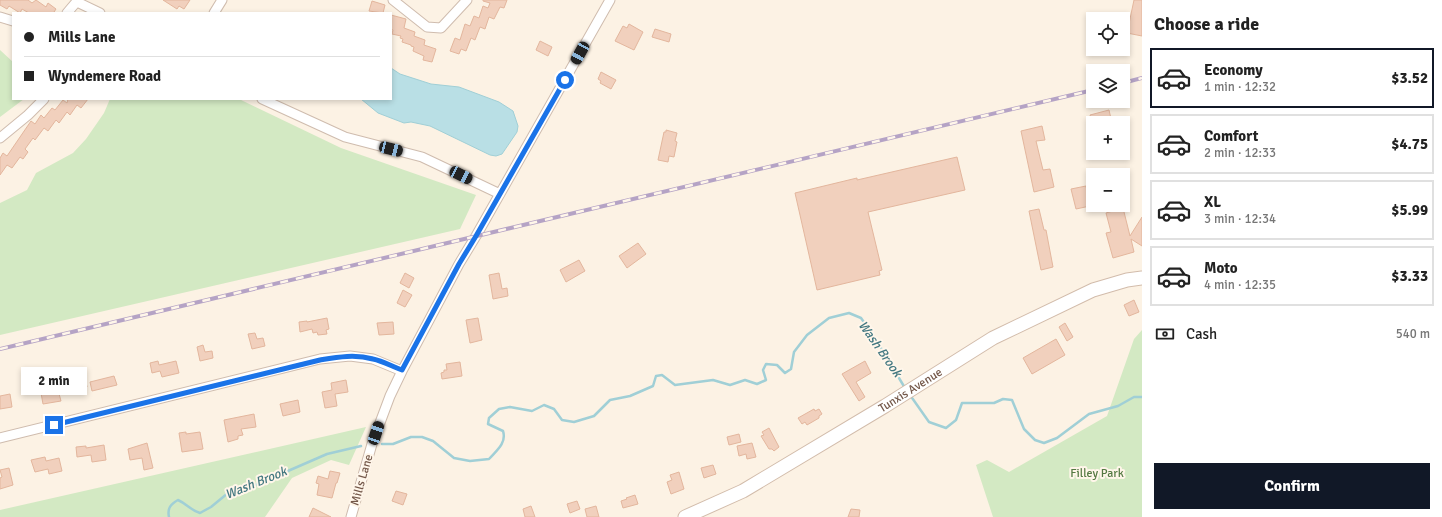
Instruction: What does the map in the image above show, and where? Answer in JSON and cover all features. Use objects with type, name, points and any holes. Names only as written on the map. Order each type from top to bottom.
[{"type":"main road","name":"Tunxis Avenue","points":[[684,517],[743,491],[824,443],[993,338],[1093,290],[1127,280],[1142,278]]},
{"type":"street","points":[[215,12],[222,0]]},
{"type":"street","points":[[393,0],[427,27],[441,28],[467,0]]},
{"type":"street","name":"Mills Lane","points":[[351,517],[380,422],[402,370],[459,264],[610,0]]},
{"type":"street","points":[[68,12],[78,1],[98,12]]},
{"type":"street","points":[[0,17],[12,21]]},
{"type":"street","points":[[0,138],[28,115],[43,100]]},
{"type":"street","points":[[264,100],[345,137],[422,157],[500,194]]},
{"type":"street","points":[[0,438],[320,360],[350,356],[373,359],[402,370]]},
{"type":"green space","points":[[0,50],[12,61],[12,100],[23,100],[0,117]]},
{"type":"green space","points":[[110,100],[241,100],[341,148],[476,195],[460,229],[0,335],[0,203],[27,190],[36,173],[73,153],[86,139],[104,113]]},
{"type":"green space","name":"Filley Park","points":[[1142,330],[1142,517],[993,517],[976,465],[987,460],[1009,472],[1107,416],[1134,339]]},
{"type":"green space","points":[[366,427],[349,465],[331,460],[292,478],[265,517],[0,517],[0,510]]},
{"type":"water","points":[[392,69],[400,74],[431,84],[459,87],[499,102],[513,111],[518,126],[517,132],[502,154],[496,156],[490,155],[430,126],[411,122],[404,123],[378,113],[362,100],[392,100]]},
{"type":"building","points":[[0,0],[28,0],[32,3],[36,0],[46,7],[48,3],[56,9],[54,12],[27,12],[22,9],[20,12],[18,12],[9,6],[7,9],[0,5]]},
{"type":"building","points":[[163,0],[190,0],[184,9],[179,6],[177,9]]},
{"type":"building","points":[[483,0],[507,0],[504,8],[500,7],[494,19],[489,17],[485,29],[480,27],[475,40],[471,38],[466,51],[461,49],[459,54],[450,51],[455,38],[460,40],[465,24],[470,26],[474,16],[479,18],[483,6],[488,8],[490,3]]},
{"type":"building","points":[[1134,0],[1142,0],[1142,36],[1130,34],[1130,19]]},
{"type":"building","points":[[372,1],[385,5],[383,12],[369,11]]},
{"type":"building","points":[[392,15],[406,19],[404,28],[415,32],[414,36],[425,40],[424,45],[436,49],[432,62],[423,60],[424,56],[413,51],[414,47],[411,45],[402,42],[403,39],[400,38],[401,36],[392,34]]},
{"type":"building","points":[[629,24],[643,32],[634,50],[615,41],[623,26],[627,28]]},
{"type":"building","points":[[655,29],[671,34],[669,42],[652,37]]},
{"type":"building","points":[[540,41],[552,47],[548,56],[536,50]]},
{"type":"building","points":[[601,72],[616,80],[611,89],[600,83],[601,81],[598,79]]},
{"type":"building","points":[[63,100],[67,103],[68,100],[87,100],[81,108],[77,105],[70,115],[67,112],[59,123],[56,120],[48,131],[44,128],[35,140],[33,138],[25,149],[28,152],[23,159],[20,157],[12,168],[7,165],[0,175],[0,158],[3,153],[7,156],[31,121],[35,124],[41,115],[44,118],[52,108],[55,110]]},
{"type":"building","points":[[1109,110],[1110,116],[1090,116]]},
{"type":"building","points":[[1042,126],[1045,140],[1036,141],[1043,170],[1050,169],[1054,187],[1034,192],[1021,131]]},
{"type":"building","points":[[666,130],[677,133],[674,157],[669,156],[668,162],[658,160],[664,132],[666,132]]},
{"type":"building","points":[[957,157],[965,190],[868,212],[882,270],[879,271],[880,275],[817,290],[795,193]]},
{"type":"building","points":[[1086,186],[1086,207],[1076,209],[1071,189]]},
{"type":"building","points":[[1039,209],[1044,230],[1046,230],[1053,267],[1041,270],[1029,211]]},
{"type":"building","points":[[1124,212],[1130,236],[1142,217],[1142,246],[1131,239],[1134,252],[1113,258],[1106,233],[1111,232],[1106,213]]},
{"type":"building","points":[[638,243],[646,254],[627,268],[619,256]]},
{"type":"building","points":[[579,260],[585,271],[566,282],[560,270]]},
{"type":"building","points":[[405,273],[414,278],[409,288],[400,283]]},
{"type":"building","points":[[499,273],[502,289],[507,288],[508,296],[493,299],[489,275]]},
{"type":"building","points":[[403,290],[412,295],[405,307],[397,303]]},
{"type":"building","points":[[1134,300],[1139,312],[1129,316],[1124,305]]},
{"type":"building","points":[[327,318],[329,329],[326,330],[327,334],[318,335],[317,332],[313,333],[312,329],[300,332],[299,322]]},
{"type":"building","points":[[478,318],[482,340],[470,343],[466,320]]},
{"type":"building","points":[[393,322],[394,334],[379,335],[377,323]]},
{"type":"building","points":[[1065,323],[1073,337],[1067,341],[1059,327]]},
{"type":"building","points":[[255,333],[257,339],[263,338],[265,346],[252,349],[248,334]]},
{"type":"building","points":[[1056,339],[1065,355],[1032,374],[1023,358]]},
{"type":"building","points":[[203,345],[205,352],[212,351],[213,358],[200,361],[197,347]]},
{"type":"building","points":[[158,361],[159,365],[176,361],[179,373],[162,377],[160,371],[152,373],[150,363]]},
{"type":"building","points":[[865,361],[871,373],[856,382],[865,397],[859,401],[842,374]]},
{"type":"building","points":[[460,362],[462,376],[442,379],[441,373],[444,372],[444,370],[447,370],[446,364]]},
{"type":"building","points":[[114,376],[117,385],[92,391],[90,382]]},
{"type":"building","points":[[85,378],[87,387],[77,389],[75,380]]},
{"type":"building","points":[[346,380],[348,392],[335,394],[337,406],[325,408],[322,392],[332,390],[331,383]]},
{"type":"building","points":[[58,390],[61,401],[43,404],[41,393]]},
{"type":"building","points":[[10,394],[12,407],[0,409],[0,396]]},
{"type":"building","points":[[298,400],[300,412],[283,416],[280,404]]},
{"type":"building","points":[[814,409],[815,411],[819,409],[822,414],[819,418],[807,425],[805,422],[802,424],[798,418]]},
{"type":"building","points":[[254,414],[256,427],[241,429],[243,435],[238,436],[238,439],[228,442],[224,420]]},
{"type":"building","points":[[769,428],[779,447],[774,451],[769,449],[761,436],[764,435],[762,432]]},
{"type":"building","points":[[186,432],[186,434],[200,432],[203,449],[182,452],[179,433]]},
{"type":"building","points":[[739,434],[741,442],[729,445],[727,437]]},
{"type":"building","points":[[147,443],[153,468],[144,470],[142,458],[130,460],[128,449]]},
{"type":"building","points":[[752,443],[756,457],[747,459],[746,454],[739,456],[737,446]]},
{"type":"building","points":[[104,445],[106,460],[92,462],[91,455],[77,457],[76,447],[86,446],[86,448]]},
{"type":"building","points":[[45,457],[46,461],[59,458],[62,471],[49,474],[48,469],[35,472],[31,460]]},
{"type":"building","points":[[713,465],[716,474],[704,478],[701,468]]},
{"type":"building","points":[[9,468],[13,485],[0,489],[0,478],[2,477],[0,470]]},
{"type":"building","points":[[330,471],[340,473],[332,498],[317,495],[319,484],[316,483],[318,476],[328,479]]},
{"type":"building","points":[[679,472],[684,489],[671,494],[667,482],[672,480],[670,475]]},
{"type":"building","points":[[396,491],[407,494],[403,505],[392,501]]},
{"type":"building","points":[[635,495],[638,504],[623,508],[621,501]]},
{"type":"building","points":[[577,501],[580,509],[570,513],[567,504]]},
{"type":"building","points":[[531,506],[535,517],[525,517],[523,509]]},
{"type":"building","points":[[596,506],[599,517],[587,517],[585,509]]},
{"type":"building","points":[[313,508],[331,517],[309,517]]},
{"type":"building","points":[[851,509],[860,510],[859,517],[848,517]]},
{"type":"waterway","name":"Wash Brook","points":[[382,444],[393,444],[411,437],[422,437],[433,441],[454,458],[470,461],[489,459],[502,443],[504,435],[503,431],[488,424],[489,418],[499,409],[510,407],[532,411],[544,405],[554,409],[562,420],[574,422],[594,416],[610,400],[630,396],[653,386],[656,376],[662,375],[675,385],[713,380],[730,385],[745,380],[757,384],[766,380],[763,370],[766,364],[777,365],[785,373],[791,369],[794,352],[807,335],[829,318],[849,313],[861,318],[905,388]]},
{"type":"waterway","name":"Wash Brook","points":[[910,395],[929,422],[946,428],[956,420],[962,403],[994,403],[1003,399],[1012,400],[1024,429],[1035,440],[1044,443],[1057,438],[1089,414],[1118,406],[1134,397],[1142,397]]},
{"type":"waterway","name":"Wash Brook","points":[[169,517],[170,507],[178,500],[200,513],[211,507],[228,493],[258,484],[327,454],[361,446]]},
{"type":"railway","points":[[1130,81],[1142,78]]},
{"type":"railway","points":[[0,349],[1086,92]]},
{"type":"route","points":[[54,425],[320,360],[350,356],[361,357],[373,359],[402,370],[459,264],[565,80]]}]
